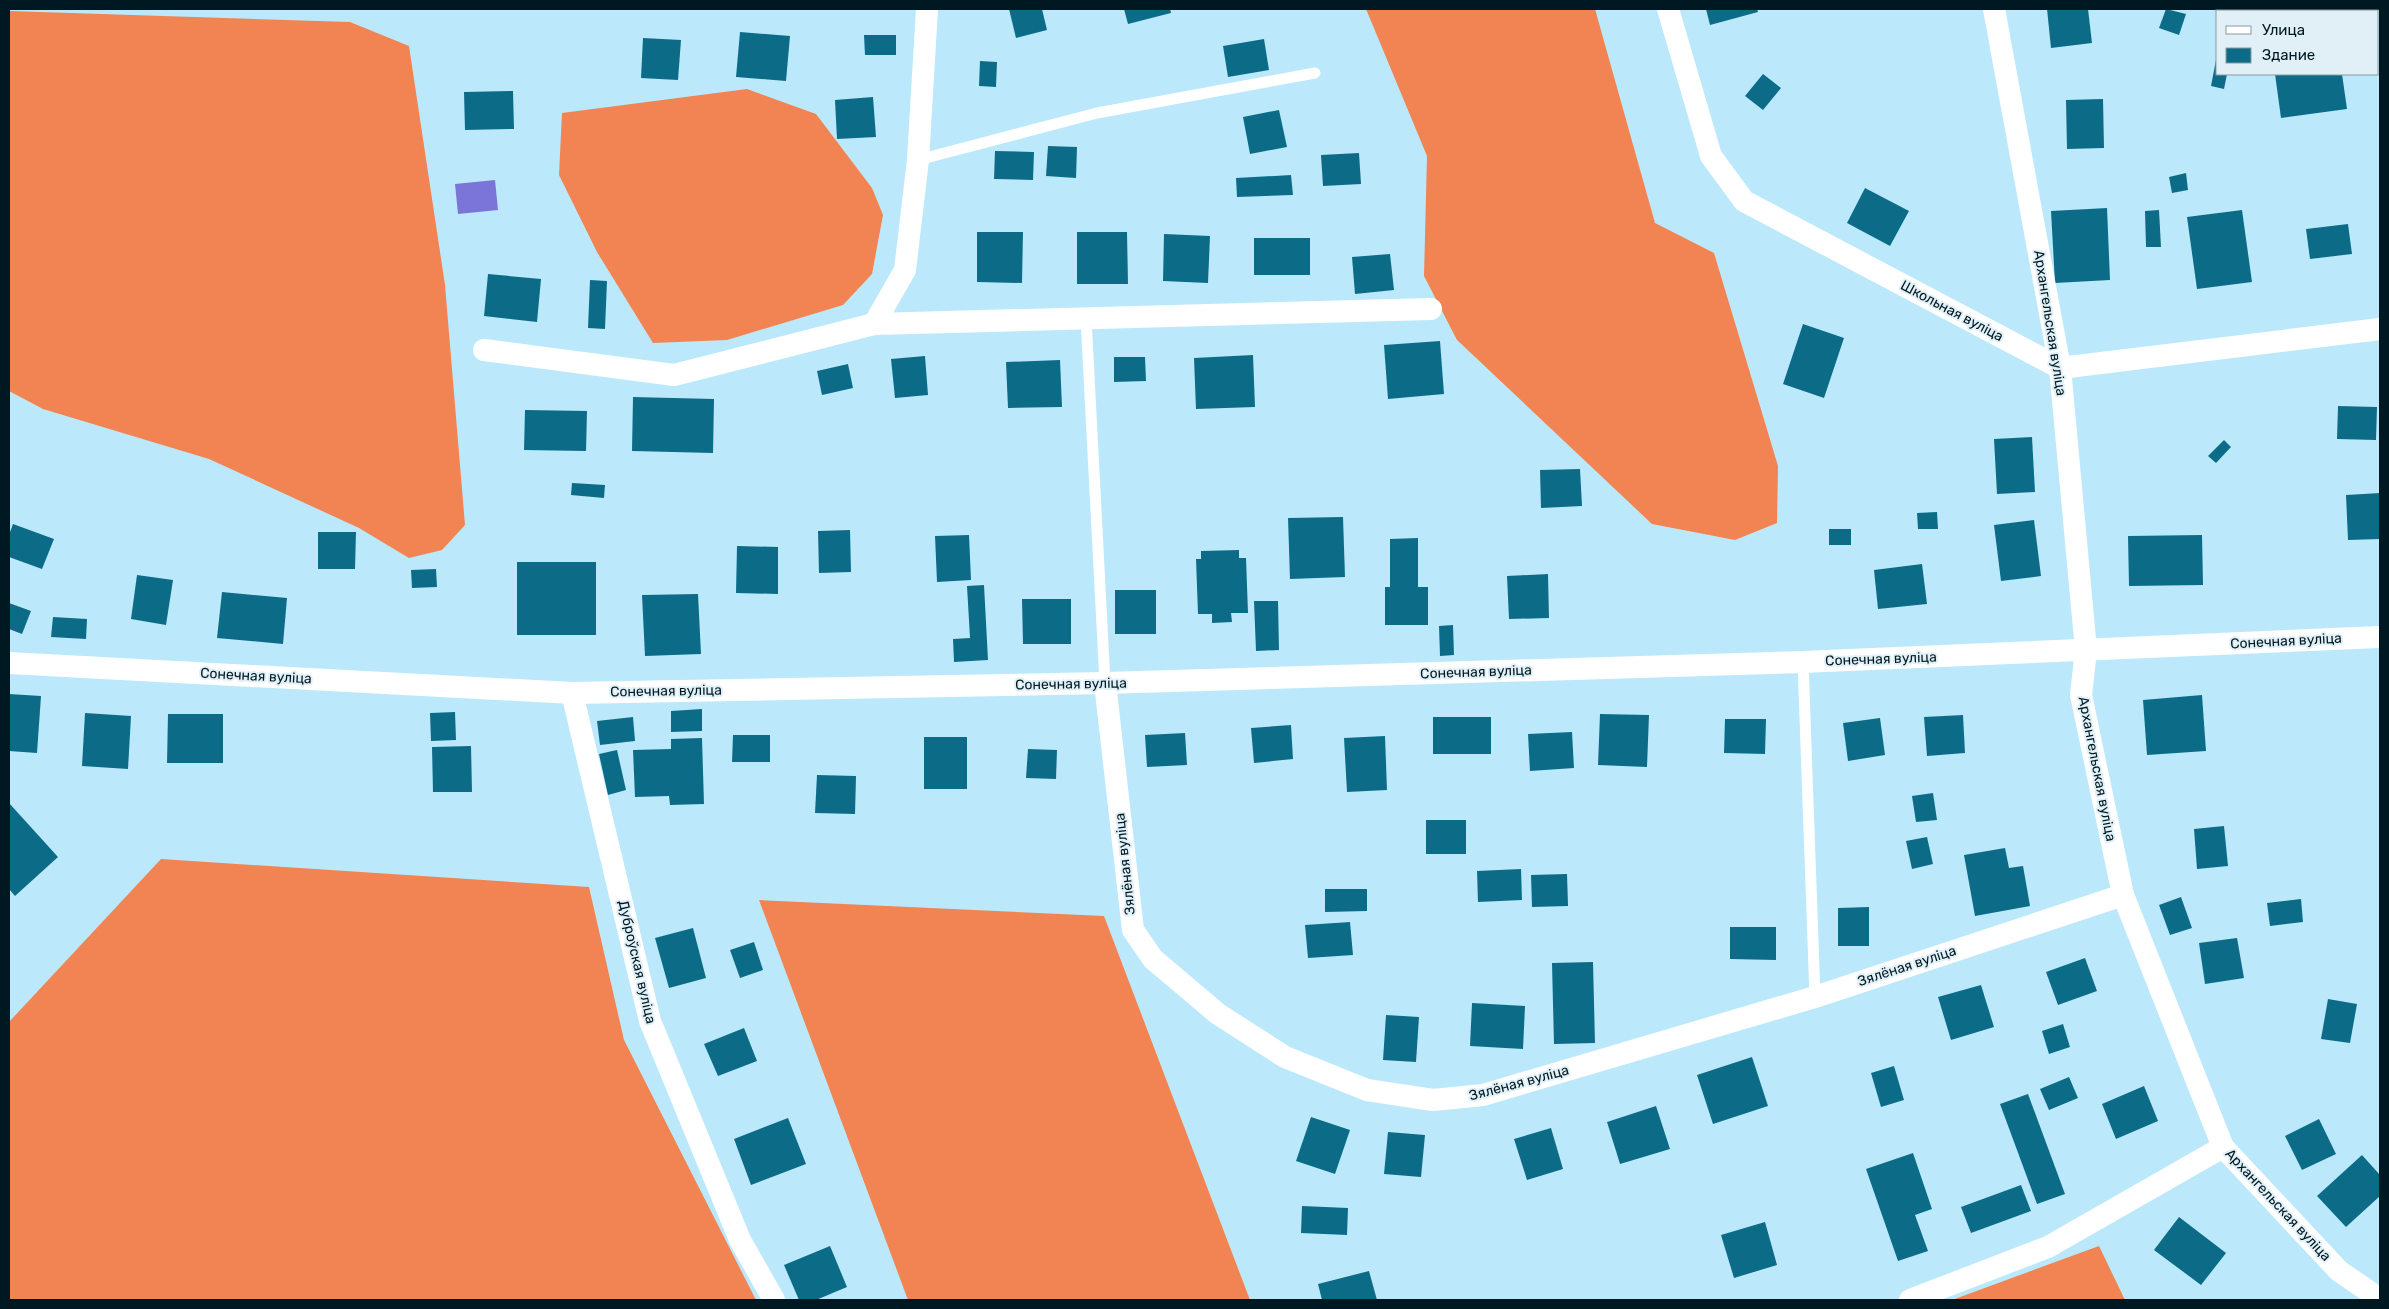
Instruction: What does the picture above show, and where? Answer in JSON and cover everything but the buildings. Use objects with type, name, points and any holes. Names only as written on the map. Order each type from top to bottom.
[{"type":"street","points":[[874,324],[905,270],[918,160],[927,9]]},
{"type":"street","name":"Школьная вуліца","points":[[1668,9],[1711,156],[1744,201],[2060,368]]},
{"type":"street","name":"Архангельская вуліца","points":[[1994,9],[2060,368],[2086,650],[2081,695],[2123,894],[2223,1147],[2340,1271],[2380,1299]]},
{"type":"street","points":[[484,350],[674,375],[874,324],[1431,309]]},
{"type":"street","points":[[2060,368],[2380,330]]},
{"type":"street","name":"Сонечная вуліца","points":[[9,663],[572,693],[1105,683],[1803,662],[2380,637]]},
{"type":"street","name":"Зялёная вуліца","points":[[1105,683],[1133,930],[1153,959],[1218,1014],[1285,1057],[1367,1090],[1433,1100],[1483,1095],[1815,997],[2123,894]]},
{"type":"street","name":"Дуброўская вуліца","points":[[572,693],[650,1021],[740,1240],[774,1300]]},
{"type":"street","points":[[1910,1300],[2048,1247],[2223,1147]]},
{"type":"lane","points":[[918,160],[1098,113],[1315,73]]},
{"type":"lane","points":[[1086,318],[1105,683]]},
{"type":"lane","points":[[1803,662],[1815,997]]},
{"type":"shaded area","points":[[1366,9],[1595,9],[1655,223],[1714,253],[1778,466],[1777,523],[1735,540],[1652,524],[1457,340],[1424,276],[1427,156]]},
{"type":"shaded area","points":[[9,11],[350,22],[409,46],[445,285],[465,525],[442,550],[409,558],[359,528],[209,459],[43,409],[9,391]]},
{"type":"shaded area","points":[[747,89],[816,114],[872,188],[883,215],[872,274],[843,305],[727,340],[653,343],[597,252],[559,175],[562,113]]},
{"type":"shaded area","points":[[495,180],[498,210],[458,214],[455,184]]},
{"type":"shaded area","points":[[161,859],[589,887],[624,1040],[756,1300],[9,1300],[9,1022]]},
{"type":"shaded area","points":[[759,900],[1104,916],[1250,1300],[908,1300]]},
{"type":"shaded area","points":[[2099,1246],[2125,1300],[1952,1300]]}]
